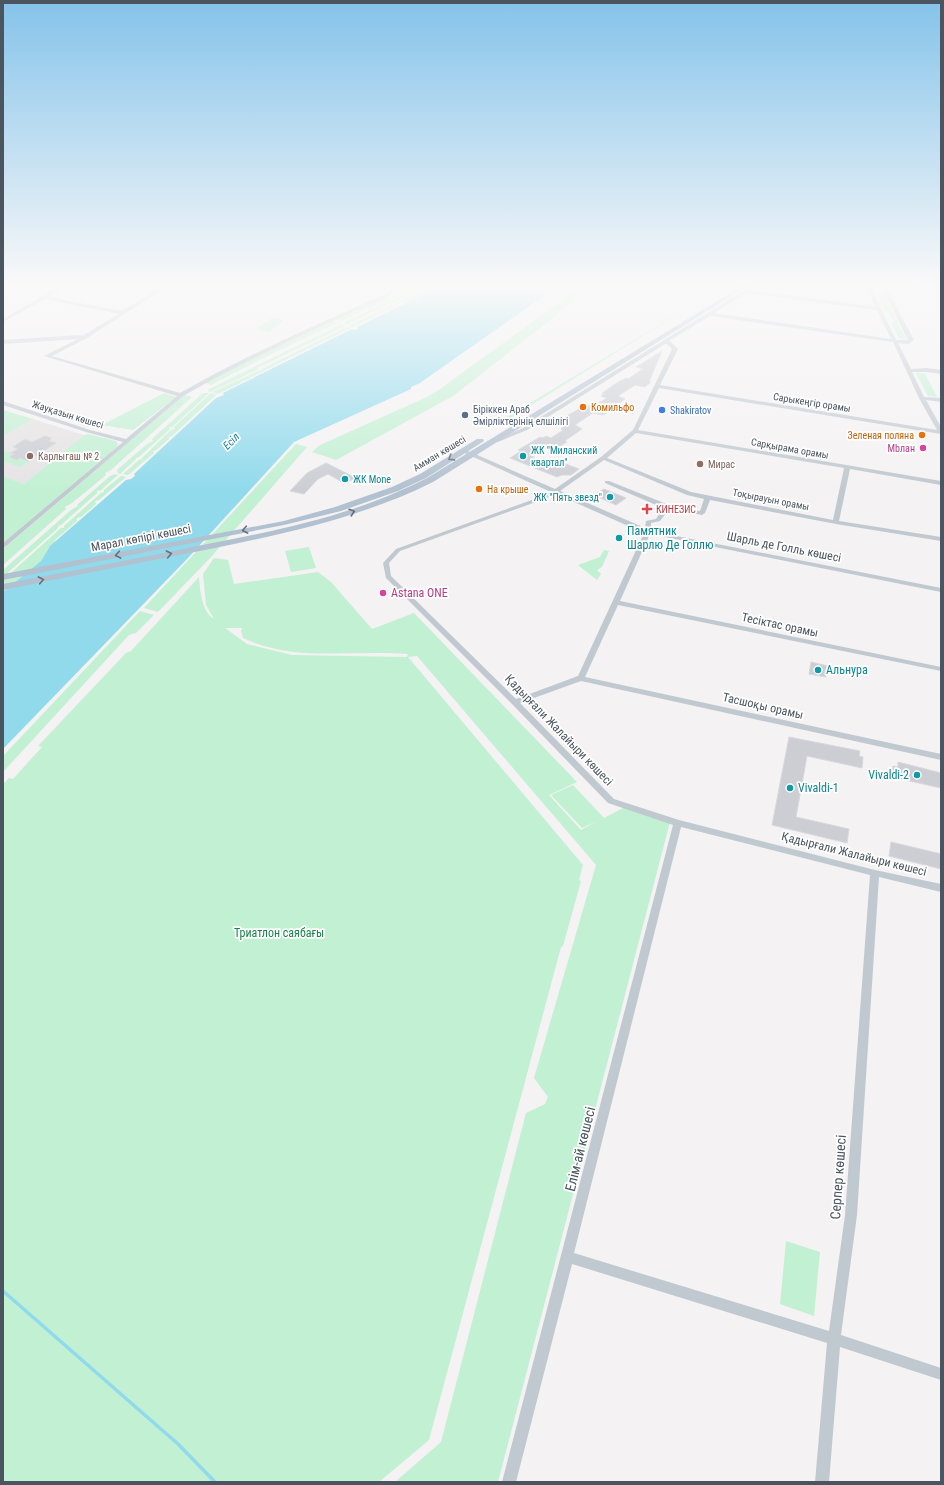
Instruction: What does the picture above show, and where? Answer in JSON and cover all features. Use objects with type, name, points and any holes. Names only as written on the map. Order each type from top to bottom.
[{"type":"main road","name":"Амман көшесі","points":[[274,533],[346,514],[392,498],[415,488],[468,452],[625,353]]},
{"type":"main road","name":"Амман көшесі","points":[[284,523],[338,509],[395,489],[423,476],[468,452],[488,444],[635,353]]},
{"type":"main road","name":"Марал көпірі көшесі","points":[[3,577],[284,523]]},
{"type":"main road","name":"Марал көпірі көшесі","points":[[3,587],[274,533]]},
{"type":"street","points":[[52,353],[47,356],[181,395]]},
{"type":"street","points":[[3,546],[181,395],[259,353]]},
{"type":"street","name":"Амман көшесі","points":[[488,444],[525,430],[645,353]]},
{"type":"street","points":[[555,492],[603,458],[635,431],[673,353]]},
{"type":"street","points":[[901,353],[922,398],[941,432]]},
{"type":"street","points":[[910,371],[927,370],[941,372]]},
{"type":"street","name":"Сарыкеңгір орамы","points":[[657,386],[941,432]]},
{"type":"street","points":[[922,398],[941,400]]},
{"type":"street","name":"Жауқазын көшесі","points":[[3,403],[88,431],[127,441]]},
{"type":"street","name":"Сарқырама орамы","points":[[635,431],[941,483]]},
{"type":"street","name":"Шарль де Голль көшесі","points":[[468,452],[555,492],[648,532],[941,590]]},
{"type":"street","name":"Тоқырауын орамы","points":[[603,458],[689,494],[836,522],[941,539]]},
{"type":"street","points":[[836,522],[847,467]]},
{"type":"street","points":[[607,482],[667,507],[702,513],[708,497]]},
{"type":"street","name":"Қадырғали Жалайыри көшесі","points":[[555,492],[545,497],[398,550],[386,562],[388,577],[515,702],[611,800],[678,823],[875,873],[941,888]]},
{"type":"street","points":[[515,702],[581,678],[648,532],[648,522],[658,520],[667,507]]},
{"type":"street","name":"Тесіктас орамы","points":[[615,602],[941,669]]},
{"type":"street","name":"Тасшоқы орамы","points":[[581,678],[941,757]]},
{"type":"street","name":"Елім-ай көшесі","points":[[509,1482],[568,1257],[678,823]]},
{"type":"street","name":"Серпер көшесі","points":[[822,1482],[834,1339],[851,1215],[875,873]]},
{"type":"street","points":[[568,1257],[834,1339],[941,1374]]},
{"type":"shaded area","name":"Карлыгаш № 2","points":[[33,419],[84,435],[24,484],[3,476],[3,436]]},
{"type":"green space","points":[[263,353],[273,353],[211,385],[205,382]]},
{"type":"green space","points":[[282,353],[288,353],[257,368],[257,370],[210,392],[208,391],[209,389]]},
{"type":"green space","points":[[293,353],[298,353],[218,394],[212,392],[262,370]]},
{"type":"green space","points":[[489,353],[508,353],[453,396],[336,460],[312,452],[320,445],[427,397]]},
{"type":"green space","points":[[612,353],[615,353],[504,422],[505,418]]},
{"type":"green space","points":[[916,373],[925,374],[937,397],[928,396]]},
{"type":"green space","points":[[164,393],[176,397],[133,430],[102,425]]},
{"type":"green space","points":[[203,393],[209,393],[172,427],[169,427],[170,429],[120,474],[118,473],[117,470],[147,444],[153,441],[152,439]]},
{"type":"green space","points":[[211,393],[216,395],[172,436],[169,437],[169,439],[153,451],[154,453],[128,475],[123,474],[142,459],[171,430],[175,429],[174,427]]},
{"type":"green space","points":[[184,395],[192,397],[111,470],[105,473],[106,475],[65,507],[66,509],[3,565],[3,549]]},
{"type":"green space","points":[[3,410],[33,419],[3,436]]},
{"type":"green space","points":[[88,434],[116,441],[118,444],[117,447],[3,543],[3,476],[24,484],[84,435]]},
{"type":"green space","points":[[296,444],[307,447],[211,557],[158,612],[144,608]]},
{"type":"green space","points":[[3,451],[14,454],[10,458],[17,460],[20,458],[29,461],[20,467],[3,461]]},
{"type":"green space","points":[[115,474],[118,475],[101,490],[97,491],[97,493],[58,526],[58,528],[3,577],[3,570],[71,510],[78,506],[77,505],[110,476]]},
{"type":"green space","points":[[121,476],[126,477],[99,500],[95,501],[96,504],[81,517],[77,518],[77,521],[54,541],[56,542],[50,546],[41,561],[3,592],[3,580],[61,528],[64,528],[64,526]]},
{"type":"green space","points":[[309,547],[316,568],[291,572],[285,551]]},
{"type":"green space","points":[[604,550],[609,551],[602,567],[597,570],[601,574],[597,580],[578,565],[600,557]]},
{"type":"green space","name":"Триатлон саябағы","points":[[214,558],[228,560],[234,584],[318,572],[331,582],[372,629],[414,613],[577,782],[549,795],[581,830],[597,821],[582,828],[551,795],[573,785],[604,818],[625,807],[670,822],[498,1482],[395,1482],[441,1442],[526,1113],[545,1104],[548,1097],[534,1078],[596,865],[417,656],[408,657],[583,865],[579,880],[581,881],[563,946],[561,947],[429,1440],[379,1482],[3,1482],[3,784],[9,778],[13,779],[42,747],[38,746],[126,653],[131,651],[199,577],[204,606],[210,616],[214,619],[206,605],[203,574]],"holes":[[[225,628],[242,628],[241,631],[243,638],[275,649],[292,652],[326,654],[408,654],[407,657],[292,655],[247,644]]]},
{"type":"green space","points":[[140,611],[154,615],[136,633],[129,635],[3,772],[3,756]]},
{"type":"green space","points":[[786,1241],[820,1252],[814,1316],[780,1304]]},
{"type":"water","name":"Есіл","points":[[303,353],[462,353],[420,383],[411,387],[411,389],[294,442],[187,559],[3,749],[3,592],[41,561],[50,546],[126,480],[135,476],[134,474],[216,398],[224,395],[223,393]]},
{"type":"building","points":[[658,353],[661,353],[649,382],[651,382],[645,387],[635,385],[618,396],[625,399],[609,410],[610,411],[603,415],[593,413],[575,425],[582,429],[559,447],[549,444],[532,455],[534,456],[532,457],[554,466],[556,465],[561,467],[566,464],[579,469],[571,475],[562,475],[557,477],[510,458],[521,451],[518,450],[540,437],[543,438],[546,436],[551,438],[563,430],[561,429],[563,427],[557,425],[560,423],[558,422],[584,406],[593,406],[607,398],[601,396],[604,394],[602,393],[618,382],[626,378],[628,379],[643,369],[636,367]]},
{"type":"building","name":"Карлыгаш № 2","points":[[45,436],[52,438],[49,441],[56,443],[28,461],[20,458],[17,460],[9,457],[14,454],[10,453],[18,449],[13,447],[25,439],[32,442]]},
{"type":"building","name":"ЖК Mone","points":[[326,463],[356,478],[344,483],[328,474],[318,479],[304,494],[290,491],[307,473]]},
{"type":"building","name":"ЖК \"Пять звезд\"","points":[[604,489],[626,498],[616,505],[594,495]]},
{"type":"building","name":"Альнура","points":[[811,662],[828,666],[826,677],[809,674]]},
{"type":"building","name":"Vivaldi-1","points":[[789,737],[860,751],[859,756],[863,757],[862,768],[807,756],[796,817],[849,829],[847,843],[772,825]]},
{"type":"building","name":"Vivaldi-2","points":[[898,762],[941,773],[941,788],[892,777],[893,766],[898,767]]},
{"type":"building","points":[[891,842],[941,854],[941,869],[889,856]]},
{"type":"waterway","points":[[3,1291],[178,1444],[215,1482]]},
{"type":"place","name":"Комильфо","points":[[583,407]]},
{"type":"place","name":"Shakiratov","points":[[662,410]]},
{"type":"place","name":"Біріккен Араб Әмірліктерінің елшілігі","points":[[465,415]]},
{"type":"place","name":"Зеленая поляна","points":[[922,435]]},
{"type":"place","name":"Мbлан","points":[[923,448]]},
{"type":"place","name":"Карлыгаш № 2","points":[[30,456]]},
{"type":"place","name":"ЖК \"Миланский квартал\"","points":[[523,456]]},
{"type":"place","name":"Мирас","points":[[700,464]]},
{"type":"place","name":"ЖК Mone","points":[[345,479]]},
{"type":"place","name":"На крыше","points":[[479,489]]},
{"type":"place","name":"ЖК \"Пять звезд\"","points":[[610,497]]},
{"type":"place","name":"КИНЕЗИС","points":[[647,509]]},
{"type":"place","name":"Памятник Шарлю Де Голлю","points":[[619,538]]},
{"type":"place","name":"Astana ONE","points":[[383,593]]},
{"type":"place","name":"Альнура","points":[[818,670]]},
{"type":"place","name":"Vivaldi-2","points":[[917,775]]},
{"type":"place","name":"Vivaldi-1","points":[[790,788]]}]
